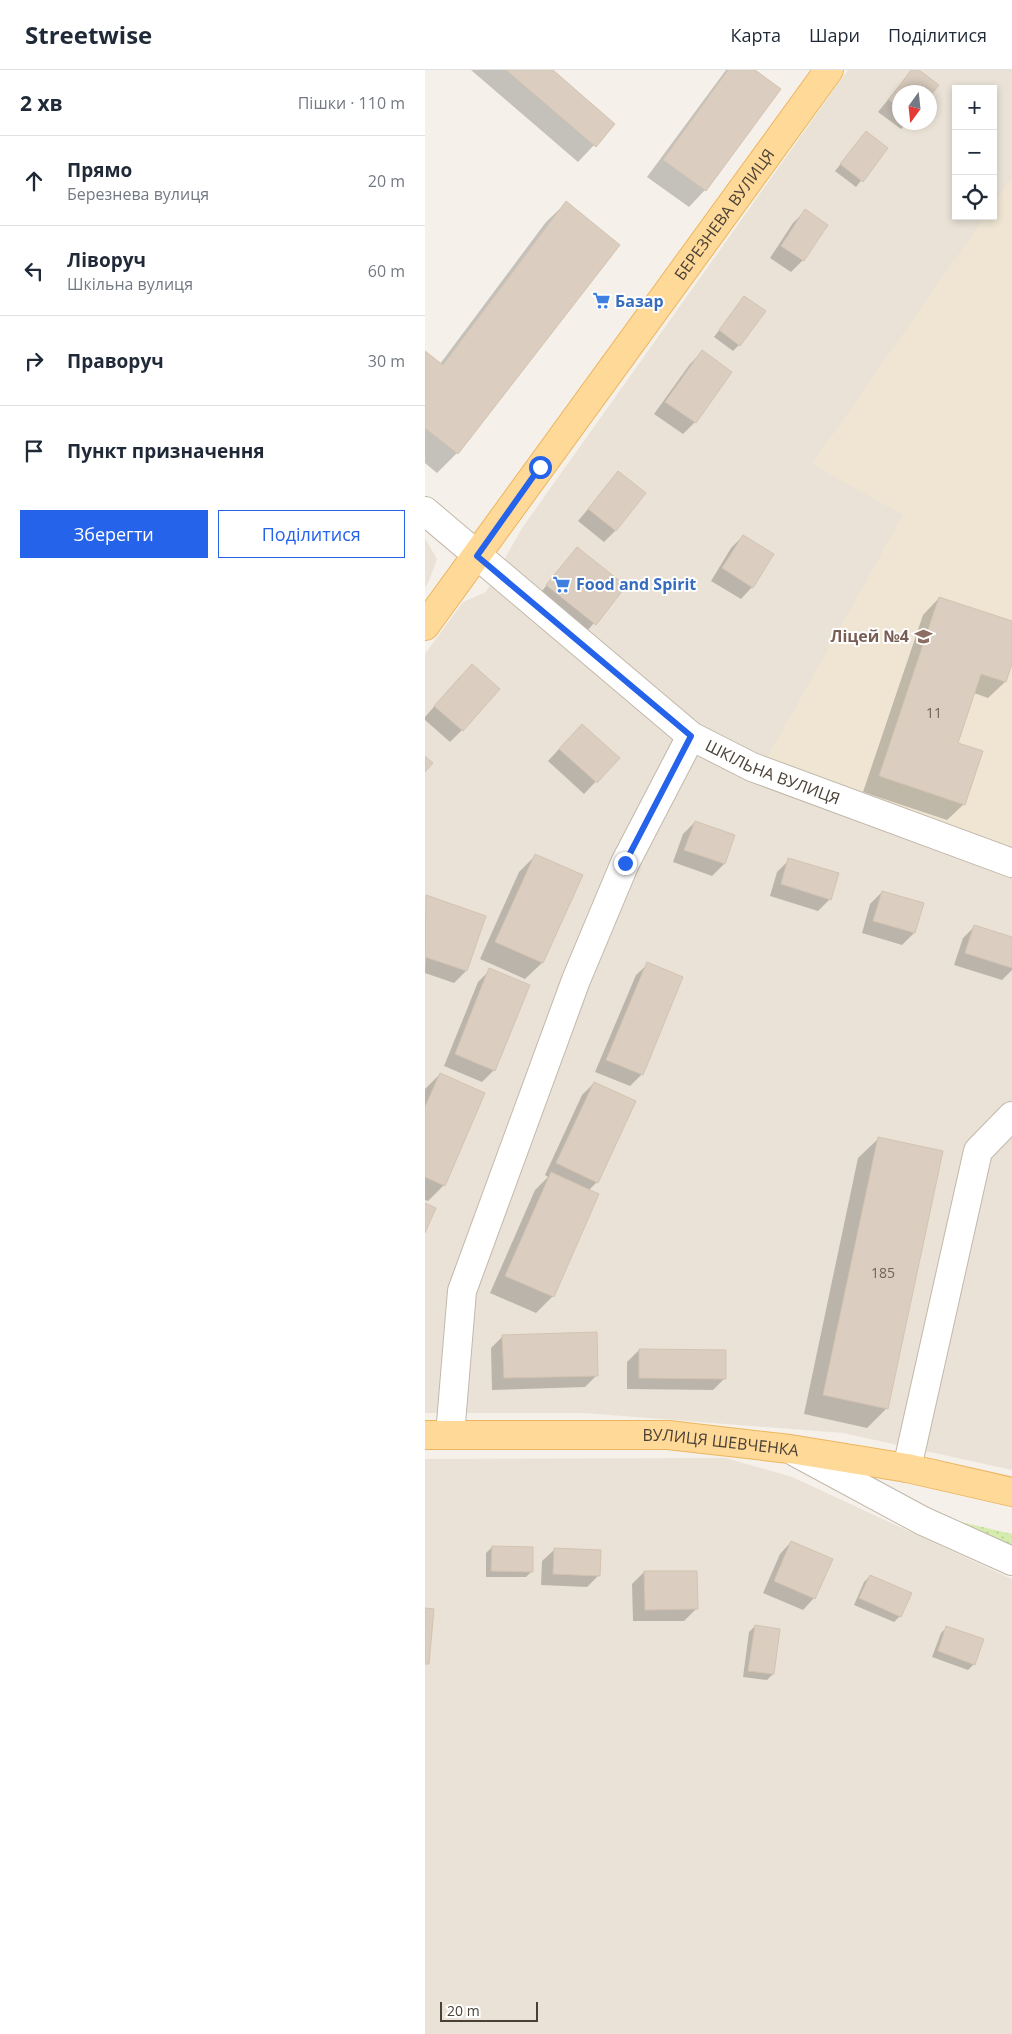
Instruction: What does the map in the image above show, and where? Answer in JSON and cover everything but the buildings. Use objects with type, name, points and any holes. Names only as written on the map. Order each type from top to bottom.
[{"type":"main road","name":"БЕРЕЗНЕВА ВУЛИЦЯ","points":[[425,626],[829,70]]},
{"type":"main road","name":"ВУЛИЦЯ ШЕВЧЕНКА","points":[[438,1435],[668,1435],[790,1449],[907,1468],[1012,1492]]},
{"type":"street","name":"ШКІЛЬНА ВУЛИЦЯ","points":[[425,511],[691,736],[752,767],[1012,863]]},
{"type":"street","points":[[438,1435],[462,1290],[576,980],[625,863],[691,736]]},
{"type":"street","points":[[907,1468],[978,1151],[1012,1116]]},
{"type":"street","points":[[790,1449],[923,1521],[1012,1562]]},
{"type":"shaded area","points":[[848,70],[1012,70],[1012,1470],[843,1433],[584,1413],[425,1413],[425,654],[463,602],[486,592],[522,528]]},
{"type":"shaded area","name":"Ліцей №4","points":[[1012,178],[1012,858],[767,758],[903,515],[812,464],[982,220],[997,220],[997,199]]},
{"type":"shaded area","points":[[425,538],[437,559],[425,588]]},
{"type":"shaded area","points":[[726,1458],[792,1477],[1012,1579],[1012,2034],[425,2034],[425,1459]]},
{"type":"green space","points":[[940,1517],[1012,1534],[1012,1548]]},
{"type":"place","name":"Базар","points":[[601,301]]},
{"type":"place","name":"Food and Spirit","points":[[562,584]]},
{"type":"place","name":"Ліцей №4","points":[[923,636]]},
{"type":"route","points":[[540,467],[477,556],[691,736],[625,863]]}]
